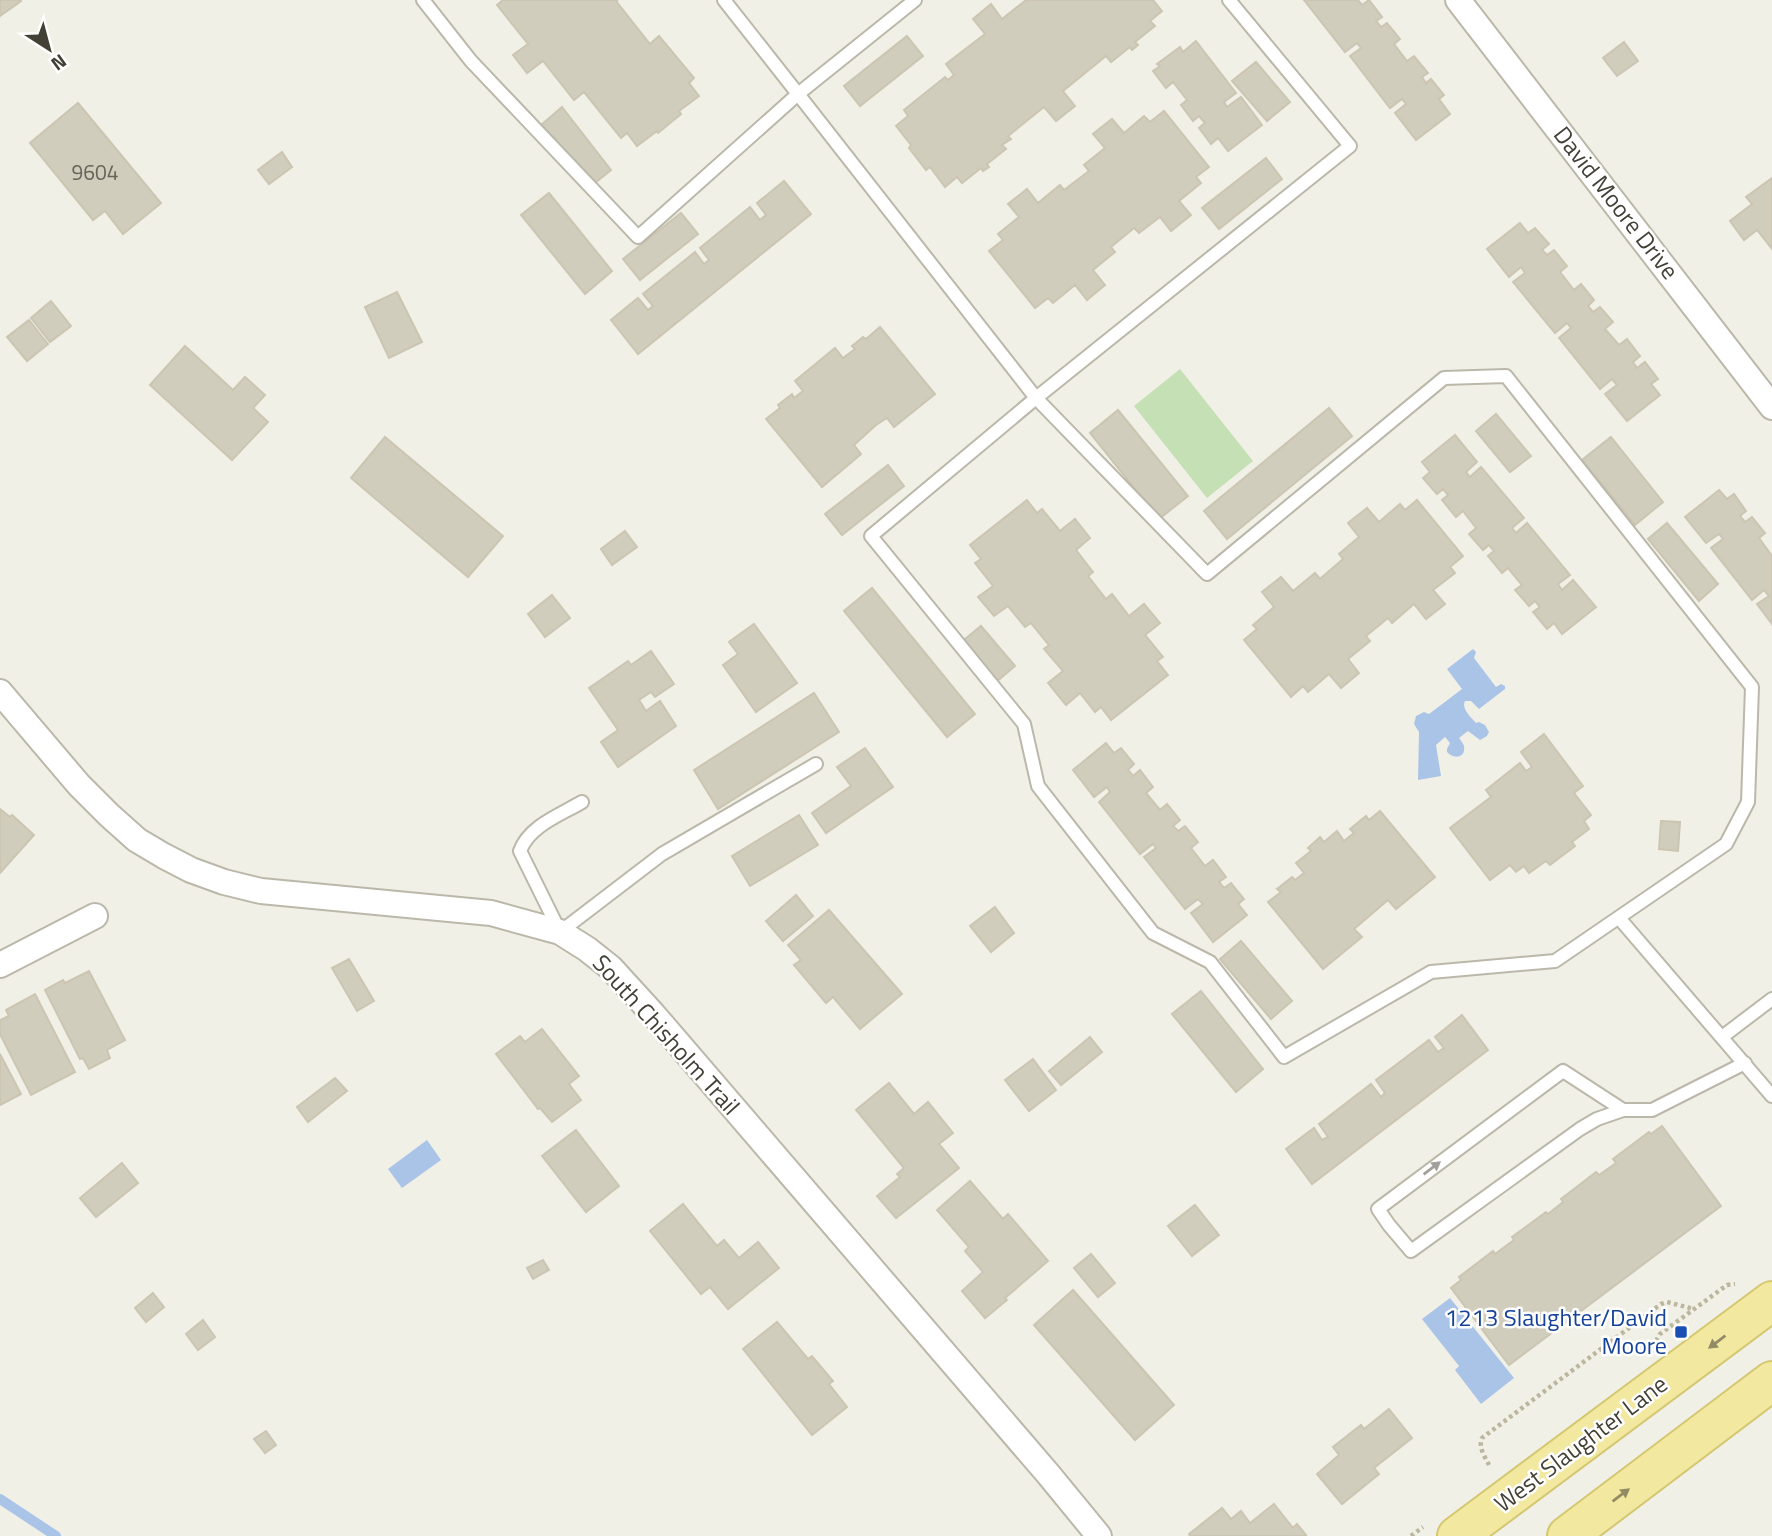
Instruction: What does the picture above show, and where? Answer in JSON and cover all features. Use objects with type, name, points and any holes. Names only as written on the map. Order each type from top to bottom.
[{"type":"main road","name":"West Slaughter Lane","points":[[1457,1536],[1772,1301]]},
{"type":"main road","points":[[1567,1536],[1772,1381]]},
{"type":"street","name":"David Moore Drive","points":[[1458,0],[1772,407]]},
{"type":"street","name":"South Chisholm Trail","points":[[0,692],[79,785],[109,815],[137,840],[191,870],[223,882],[261,891],[491,913],[560,932],[587,949],[611,968],[653,1014],[1099,1536]]},
{"type":"street","points":[[0,965],[95,916]]},
{"type":"lane","points":[[423,0],[471,61],[638,237],[798,94],[915,0]]},
{"type":"lane","points":[[724,0],[1036,398],[1207,574],[1444,378],[1506,376],[1752,687],[1748,802],[1726,844],[1555,961],[1431,972],[1284,1058],[1210,962],[1153,933],[1038,786],[1024,724],[871,536],[1036,398],[1350,146],[1229,0]]},
{"type":"lane","points":[[582,802],[531,832],[520,851],[560,932],[662,854],[816,764]]},
{"type":"lane","points":[[1619,918],[1772,1096]]},
{"type":"lane","points":[[1722,1037],[1772,999]]},
{"type":"lane","points":[[1622,1110],[1563,1071],[1378,1209],[1411,1251],[1597,1119],[1622,1110],[1652,1110],[1745,1063]]},
{"type":"path","points":[[1660,1334],[1727,1284]]},
{"type":"path","points":[[1489,1465],[1481,1448],[1482,1438],[1661,1304],[1667,1302],[1694,1309]]},
{"type":"green space","points":[[1180,369],[1253,461],[1207,498],[1134,406]]},
{"type":"water","points":[[1473,649],[1476,652],[1474,658],[1496,687],[1501,684],[1505,686],[1505,689],[1479,709],[1471,701],[1465,701],[1467,713],[1476,723],[1485,725],[1489,732],[1480,740],[1468,731],[1459,738],[1464,750],[1458,756],[1447,752],[1450,743],[1445,737],[1436,745],[1441,776],[1418,780],[1419,732],[1414,724],[1416,716],[1424,712],[1429,714],[1462,689],[1447,669]]},
{"type":"water","points":[[427,1140],[441,1160],[402,1188],[388,1169]]},
{"type":"water","points":[[1450,1298],[1514,1378],[1481,1404],[1455,1370],[1459,1366],[1422,1319]]},
{"type":"building","points":[[0,0],[20,0],[21,1],[0,16]]},
{"type":"building","points":[[503,0],[618,0],[616,1],[650,44],[659,36],[694,78],[689,83],[699,96],[679,111],[681,114],[658,133],[657,131],[637,146],[627,133],[621,138],[584,92],[574,100],[543,61],[527,73],[513,55],[528,44],[497,5]]},
{"type":"building","points":[[1026,0],[1153,0],[1162,11],[1150,21],[1155,26],[1135,42],[1138,45],[1132,50],[1130,47],[1111,62],[1106,56],[1063,91],[1075,106],[1056,121],[1044,107],[1008,136],[1011,139],[1002,145],[1006,149],[987,164],[989,167],[983,171],[981,168],[962,183],[957,177],[945,187],[930,167],[926,170],[896,126],[908,116],[904,110],[945,77],[948,80],[954,75],[946,64],[985,34],[973,19],[991,4],[1002,19]]},
{"type":"building","points":[[1304,0],[1358,0],[1362,5],[1369,0],[1382,17],[1376,21],[1381,27],[1387,23],[1400,39],[1394,44],[1407,61],[1414,56],[1428,73],[1422,77],[1426,83],[1431,79],[1444,95],[1439,99],[1450,114],[1416,140],[1395,113],[1406,104],[1402,99],[1390,108],[1350,56],[1361,48],[1357,43],[1345,52]]},
{"type":"building","points":[[907,36],[923,56],[860,106],[844,86]]},
{"type":"building","points":[[1196,41],[1236,93],[1224,102],[1227,107],[1241,97],[1262,125],[1228,151],[1218,138],[1211,144],[1199,128],[1205,123],[1199,116],[1193,121],[1181,105],[1187,100],[1173,82],[1166,88],[1153,71],[1160,66],[1157,64],[1180,47],[1183,52]]},
{"type":"building","points":[[1624,42],[1638,61],[1617,76],[1603,58]]},
{"type":"building","points":[[1256,62],[1290,102],[1267,121],[1232,81]]},
{"type":"building","points":[[78,103],[161,203],[123,234],[105,211],[93,220],[30,143]]},
{"type":"building","points":[[562,107],[611,170],[591,186],[541,125]]},
{"type":"building","points":[[1164,111],[1209,167],[1196,177],[1201,183],[1179,201],[1191,215],[1171,231],[1160,217],[1139,233],[1134,228],[1111,247],[1115,252],[1093,270],[1105,285],[1087,300],[1075,285],[1053,303],[1048,298],[1035,308],[989,251],[1003,240],[998,234],[1019,217],[1008,204],[1027,189],[1038,203],[1060,185],[1064,190],[1089,171],[1084,165],[1105,148],[1093,134],[1112,119],[1124,133],[1144,116],[1150,122]]},
{"type":"building","points":[[282,152],[292,167],[269,184],[258,170]]},
{"type":"building","points":[[1266,158],[1282,179],[1219,229],[1202,208]]},
{"type":"building","points":[[1772,178],[1772,249],[1757,230],[1744,240],[1730,221],[1752,204],[1746,197]]},
{"type":"building","points":[[784,181],[811,214],[638,354],[611,320],[638,298],[648,310],[653,306],[643,294],[695,252],[704,264],[709,260],[700,248],[750,207],[760,220],[766,215],[757,203]]},
{"type":"building","points":[[549,193],[612,271],[585,294],[521,215]]},
{"type":"building","points":[[681,213],[698,234],[640,280],[623,259]]},
{"type":"building","points":[[1520,223],[1528,233],[1535,228],[1549,244],[1542,250],[1547,255],[1554,250],[1567,266],[1560,272],[1574,290],[1581,284],[1594,300],[1588,306],[1593,312],[1600,307],[1613,322],[1605,329],[1619,345],[1627,339],[1640,356],[1633,362],[1637,368],[1645,362],[1658,379],[1651,384],[1660,395],[1627,421],[1605,394],[1617,385],[1612,379],[1600,389],[1559,338],[1571,328],[1567,323],[1555,333],[1513,282],[1525,273],[1521,267],[1509,277],[1487,249]]},
{"type":"building","points":[[397,292],[422,342],[389,358],[365,307]]},
{"type":"building","points":[[51,301],[71,326],[50,342],[31,318]]},
{"type":"building","points":[[29,320],[48,344],[27,361],[7,337]]},
{"type":"building","points":[[880,327],[935,394],[894,427],[887,418],[876,425],[854,445],[861,454],[822,487],[766,419],[792,394],[794,398],[803,391],[795,381],[835,348],[843,358],[855,349],[852,346]]},
{"type":"building","points":[[185,346],[233,390],[245,377],[265,395],[253,408],[268,422],[232,460],[150,385]]},
{"type":"building","points":[[1329,408],[1352,436],[1227,539],[1204,511]]},
{"type":"building","points":[[1118,410],[1188,496],[1159,519],[1090,433]]},
{"type":"building","points":[[1496,414],[1531,456],[1510,472],[1476,431]]},
{"type":"building","points":[[1455,435],[1477,462],[1466,472],[1470,477],[1481,467],[1524,518],[1512,528],[1516,533],[1527,523],[1570,575],[1558,584],[1562,590],[1573,580],[1596,607],[1562,634],[1554,623],[1547,629],[1533,612],[1540,607],[1535,601],[1529,606],[1515,590],[1522,585],[1508,568],[1502,573],[1488,556],[1494,551],[1489,545],[1483,550],[1469,534],[1476,528],[1463,511],[1456,517],[1442,500],[1448,495],[1443,489],[1437,494],[1423,478],[1430,472],[1422,462]]},
{"type":"building","points":[[385,437],[503,536],[468,577],[351,478]]},
{"type":"building","points":[[1611,437],[1663,502],[1635,525],[1582,460]]},
{"type":"building","points":[[888,465],[904,486],[842,535],[825,514]]},
{"type":"building","points":[[1719,490],[1727,499],[1734,494],[1746,511],[1740,516],[1745,522],[1752,517],[1765,533],[1759,538],[1772,556],[1772,624],[1757,604],[1769,596],[1764,590],[1752,600],[1711,548],[1723,539],[1719,534],[1706,543],[1685,517]]},
{"type":"building","points":[[1027,500],[1037,513],[1042,509],[1060,531],[1075,519],[1090,538],[1076,550],[1093,572],[1088,576],[1106,599],[1112,594],[1129,616],[1144,604],[1160,623],[1145,635],[1163,657],[1157,661],[1168,675],[1111,720],[1101,707],[1095,712],[1080,693],[1066,705],[1048,683],[1063,671],[1044,649],[1049,645],[1031,623],[1025,627],[1008,606],[994,616],[978,597],[993,586],[975,563],[981,559],[970,545]]},
{"type":"building","points":[[1417,500],[1463,556],[1450,567],[1455,573],[1433,590],[1445,604],[1426,619],[1414,604],[1392,623],[1388,618],[1366,636],[1370,641],[1348,659],[1359,673],[1341,688],[1329,674],[1308,692],[1303,686],[1291,697],[1244,640],[1257,629],[1253,625],[1274,607],[1262,592],[1281,577],[1293,591],[1315,573],[1320,579],[1343,559],[1339,554],[1359,537],[1348,523],[1367,508],[1379,522],[1400,504],[1405,510]]},
{"type":"building","points":[[1667,523],[1718,584],[1699,601],[1648,539]]},
{"type":"building","points":[[625,531],[637,547],[612,565],[601,549]]},
{"type":"building","points":[[872,588],[975,714],[947,737],[844,611]]},
{"type":"building","points":[[552,595],[570,618],[545,637],[528,614]]},
{"type":"building","points":[[754,624],[797,683],[756,712],[723,665],[738,654],[729,642]]},
{"type":"building","points":[[981,626],[1015,666],[995,683],[960,643]]},
{"type":"building","points":[[651,651],[674,684],[655,697],[651,692],[639,700],[646,711],[660,701],[676,726],[618,767],[601,742],[618,730],[589,688],[628,661],[631,665]]},
{"type":"building","points":[[814,693],[839,732],[718,809],[694,770]]},
{"type":"building","points":[[1544,734],[1583,786],[1574,793],[1591,815],[1584,821],[1589,829],[1572,842],[1575,846],[1550,865],[1546,861],[1529,873],[1524,866],[1516,872],[1510,865],[1490,880],[1450,828],[1491,797],[1486,790],[1520,763],[1526,771],[1532,767],[1521,752]]},
{"type":"building","points":[[1106,743],[1114,753],[1121,748],[1134,764],[1128,770],[1133,776],[1140,770],[1153,787],[1146,793],[1160,810],[1167,804],[1180,820],[1173,826],[1178,831],[1185,826],[1198,842],[1191,848],[1205,866],[1213,860],[1226,877],[1219,882],[1224,888],[1231,883],[1244,899],[1238,904],[1247,915],[1213,942],[1191,913],[1203,904],[1198,899],[1185,909],[1144,857],[1156,848],[1153,844],[1140,854],[1099,802],[1110,792],[1107,787],[1094,797],[1073,770]]},
{"type":"building","points":[[865,748],[893,787],[826,833],[812,813],[851,786],[837,767]]},
{"type":"building","points":[[0,809],[10,817],[12,815],[34,835],[0,873]]},
{"type":"building","points":[[1380,811],[1435,877],[1396,909],[1388,900],[1354,929],[1362,937],[1323,969],[1268,902],[1281,892],[1277,889],[1292,877],[1295,880],[1304,873],[1296,863],[1311,851],[1308,848],[1320,837],[1324,842],[1337,831],[1344,841],[1354,833],[1350,829],[1366,816],[1369,820]]},
{"type":"building","points":[[799,815],[818,845],[750,886],[732,856]]},
{"type":"building","points":[[1661,821],[1680,822],[1678,851],[1659,849]]},
{"type":"building","points":[[796,895],[813,916],[783,941],[766,921]]},
{"type":"building","points":[[995,907],[1014,933],[991,952],[970,926]]},
{"type":"building","points":[[829,910],[902,994],[860,1029],[833,997],[826,1003],[794,965],[801,960],[788,945]]},
{"type":"building","points":[[1241,941],[1292,1001],[1271,1019],[1220,959]]},
{"type":"building","points":[[349,959],[374,1001],[357,1011],[332,968]]},
{"type":"building","points":[[89,971],[125,1040],[107,1050],[110,1058],[89,1069],[83,1058],[80,1059],[45,990]]},
{"type":"building","points":[[1201,991],[1263,1069],[1236,1092],[1172,1014]]},
{"type":"building","points":[[35,994],[75,1072],[31,1095],[0,1034],[0,1020],[9,1016],[6,1010]]},
{"type":"building","points":[[1462,1015],[1488,1050],[1312,1184],[1286,1149],[1314,1128],[1322,1140],[1328,1137],[1319,1124],[1371,1084],[1381,1097],[1385,1093],[1376,1080],[1429,1040],[1438,1052],[1444,1048],[1435,1037]]},
{"type":"building","points":[[542,1029],[579,1076],[569,1084],[581,1100],[552,1122],[538,1109],[496,1054],[520,1036],[525,1042]]},
{"type":"building","points":[[1090,1037],[1102,1052],[1061,1085],[1049,1071]]},
{"type":"building","points":[[0,1054],[21,1094],[0,1105]]},
{"type":"building","points":[[1033,1059],[1056,1090],[1029,1111],[1005,1080]]},
{"type":"building","points":[[335,1078],[347,1091],[308,1122],[297,1107]]},
{"type":"building","points":[[889,1083],[914,1114],[928,1102],[953,1133],[939,1144],[959,1168],[896,1218],[877,1196],[900,1177],[897,1174],[904,1168],[856,1110]]},
{"type":"building","points":[[1662,1126],[1721,1206],[1509,1365],[1451,1288],[1461,1280],[1459,1277],[1493,1251],[1495,1254],[1514,1240],[1512,1237],[1546,1212],[1548,1214],[1563,1202],[1561,1199],[1596,1172],[1599,1175],[1616,1163],[1613,1159],[1649,1132],[1651,1134]]},
{"type":"building","points":[[576,1130],[619,1186],[586,1212],[542,1156]]},
{"type":"building","points":[[122,1163],[138,1183],[96,1217],[80,1198]]},
{"type":"building","points":[[970,1181],[1003,1219],[1008,1214],[1048,1261],[985,1318],[962,1291],[983,1272],[965,1251],[969,1247],[937,1210]]},
{"type":"building","points":[[683,1204],[717,1246],[724,1240],[739,1258],[758,1242],[779,1268],[728,1309],[710,1287],[701,1294],[650,1231]]},
{"type":"building","points":[[1195,1205],[1219,1235],[1192,1256],[1168,1226]]},
{"type":"building","points":[[1091,1254],[1115,1283],[1098,1297],[1074,1268]]},
{"type":"building","points":[[543,1260],[549,1270],[533,1279],[527,1268]]},
{"type":"building","points":[[1073,1290],[1174,1405],[1135,1440],[1034,1325]]},
{"type":"building","points":[[153,1293],[164,1307],[146,1322],[135,1308]]},
{"type":"building","points":[[203,1320],[215,1337],[198,1350],[186,1334]]},
{"type":"building","points":[[777,1322],[808,1359],[812,1356],[833,1381],[829,1384],[847,1407],[812,1435],[743,1349]]},
{"type":"building","points":[[1389,1409],[1412,1438],[1374,1468],[1379,1474],[1342,1504],[1317,1474],[1339,1455],[1333,1447],[1361,1425],[1364,1429]]},
{"type":"building","points":[[266,1431],[276,1445],[265,1453],[254,1439]]},
{"type":"building","points":[[1274,1504],[1293,1528],[1297,1524],[1306,1535],[1189,1534],[1222,1508],[1231,1519],[1241,1511],[1250,1523]]},
{"type":"waterway","points":[[0,1499],[56,1536]]},
{"type":"place","name":"1213 Slaughter/David Moore","points":[[1681,1332]]}]
